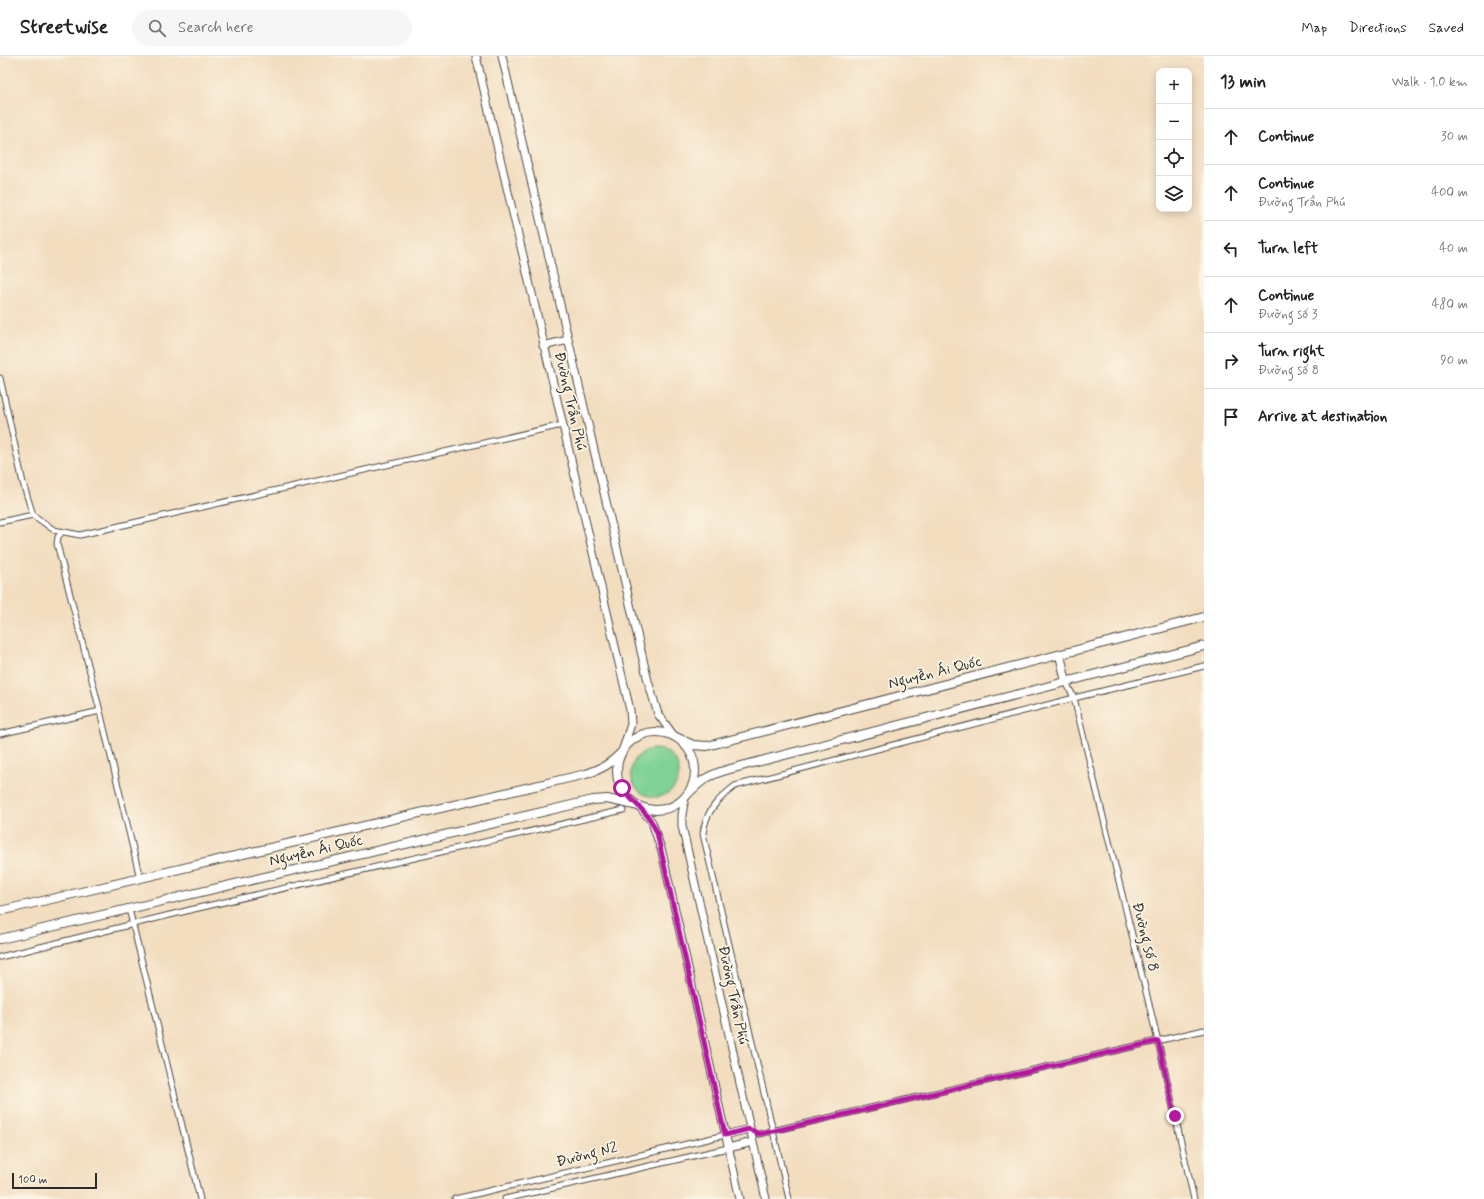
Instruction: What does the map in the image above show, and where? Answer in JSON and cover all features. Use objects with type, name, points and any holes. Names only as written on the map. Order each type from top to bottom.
[{"type":"main road","name":"Đường Trần Phú","points":[[476,56],[543,346],[630,710],[629,730],[622,752]]},
{"type":"main road","name":"Đường Trần Phú","points":[[502,56],[648,681],[658,714],[674,736]]},
{"type":"main road","points":[[543,346],[568,340]]},
{"type":"main road","name":"Nguyễn Ái Quốc","points":[[674,736],[693,745],[707,746],[1204,618]]},
{"type":"main road","points":[[639,806],[651,809],[664,809],[675,805],[696,785],[710,775],[716,773],[1204,646]]},
{"type":"main road","points":[[1060,655],[1066,682]]},
{"type":"main road","points":[[685,797],[694,782],[695,764],[691,753],[684,743],[674,736],[651,732],[630,742],[622,752],[618,764],[620,782],[629,798],[639,806],[652,822],[662,852],[740,1199]]},
{"type":"main road","name":"Nguyễn Ái Quốc","points":[[0,911],[586,774],[602,769],[614,761],[622,752]]},
{"type":"main road","name":"Đường Trần Phú","points":[[685,797],[682,826],[749,1129],[766,1199]]},
{"type":"main road","name":"Nguyễn Ái Quốc","points":[[0,939],[593,800],[607,799],[639,806]]},
{"type":"main road","points":[[725,1135],[749,1129]]},
{"type":"main road","points":[[728,1148],[753,1142]]},
{"type":"street","points":[[0,378],[23,483],[33,515],[48,526],[61,532],[80,535],[562,425]]},
{"type":"street","points":[[0,522],[33,515]]},
{"type":"street","points":[[61,532],[58,537],[57,544],[100,711],[140,878]]},
{"type":"street","points":[[789,1199],[704,834],[704,820],[714,806],[735,786],[1074,698],[1204,666]]},
{"type":"street","name":"Đường số 8","points":[[1066,682],[1074,698],[1158,1041],[1194,1199]]},
{"type":"street","points":[[0,734],[100,711]]},
{"type":"street","points":[[0,957],[623,810]]},
{"type":"street","points":[[129,909],[200,1199]]},
{"type":"street","points":[[749,1129],[759,1134],[774,1131],[1204,1030]]},
{"type":"street","points":[[753,1142],[759,1134]]},
{"type":"street","name":"Đường N2","points":[[455,1199],[725,1135]]},
{"type":"street","name":"Đường N2","points":[[505,1199],[728,1148]]},
{"type":"green space","points":[[650,749],[660,749],[669,753],[675,759],[678,764],[678,782],[669,793],[660,797],[650,797],[641,793],[635,787],[631,778],[631,768],[635,759],[641,753]]},
{"type":"route","points":[[622,788],[629,798],[646,813],[657,833],[725,1135],[749,1129],[759,1134],[774,1131],[1158,1041],[1175,1116]]}]
